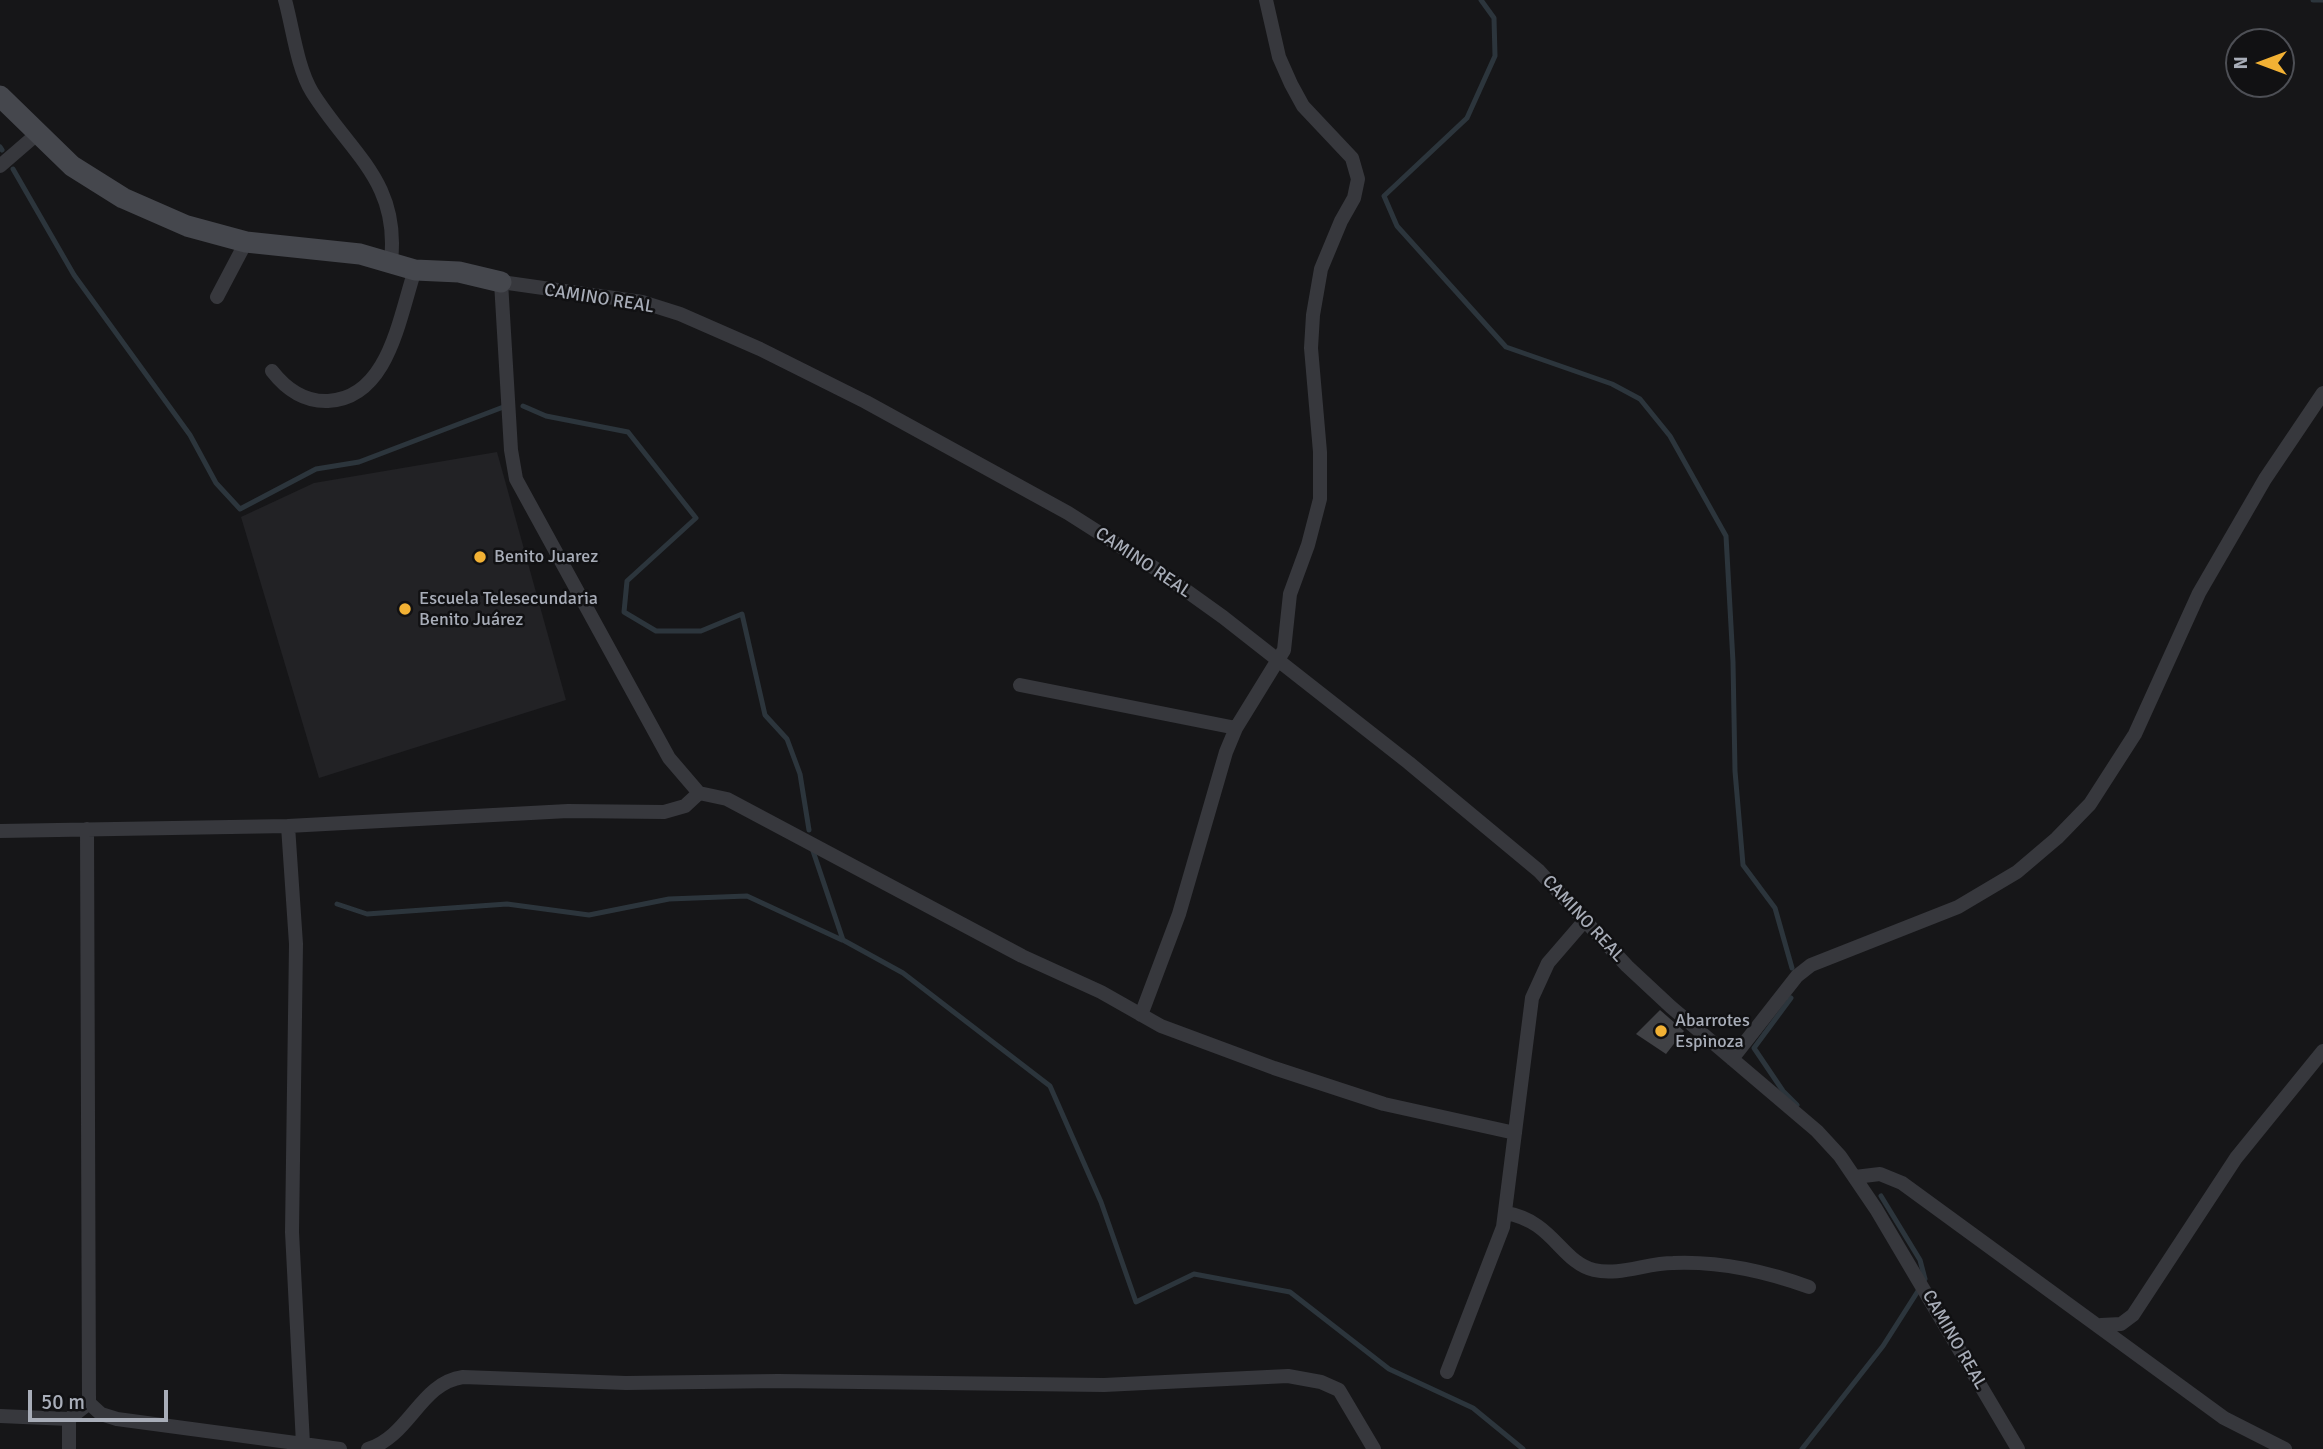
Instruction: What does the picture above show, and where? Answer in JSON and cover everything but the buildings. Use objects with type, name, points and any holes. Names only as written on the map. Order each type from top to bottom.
[{"type":"street","points":[[285,0],[311,91],[385,194],[393,224],[391,261]]},
{"type":"street","points":[[1141,1015],[1179,914],[1236,728],[1279,660],[1287,635],[1290,594],[1308,545],[1320,499],[1320,452],[1311,348],[1316,289],[1331,242],[1354,198],[1358,179],[1352,158],[1303,106],[1291,84],[1279,57],[1266,0]]},
{"type":"street","name":"CAMINO REAL","points":[[0,96],[72,166],[123,198],[187,226],[246,243],[360,254],[415,270],[459,272],[501,282],[642,302],[680,314],[760,349],[866,402],[1068,513],[1156,569],[1279,660],[1539,871],[1627,966],[1817,1130],[1855,1177],[1913,1269],[2018,1449]]},
{"type":"street","points":[[0,166],[37,134]]},
{"type":"street","points":[[217,296],[246,243]]},
{"type":"street","points":[[272,371],[281,383],[298,395],[319,401],[339,400],[363,389],[384,361],[415,270]]},
{"type":"street","points":[[501,282],[511,450],[516,479],[669,758],[699,793],[727,799],[1022,956],[1101,992],[1161,1026],[1273,1068],[1384,1104],[1515,1133]]},
{"type":"street","points":[[1732,1059],[1797,976],[1811,965],[1958,907],[2017,872],[2057,838],[2090,804],[2135,734],[2199,593],[2265,479],[2323,393]]},
{"type":"street","points":[[1020,685],[1236,728]]},
{"type":"street","points":[[0,831],[288,826],[568,811],[664,812],[685,806],[699,793]]},
{"type":"street","points":[[288,826],[296,944],[292,1232],[303,1444]]},
{"type":"street","points":[[87,829],[89,1403],[100,1414],[117,1419],[340,1449]]},
{"type":"street","points":[[1447,1372],[1497,1246],[1506,1213],[1532,998],[1548,963],[1586,919]]},
{"type":"street","points":[[2101,1325],[2121,1324],[2133,1315],[2236,1158],[2323,1051]]},
{"type":"street","points":[[1855,1177],[1880,1174],[1902,1182],[2101,1325],[2224,1418],[2285,1449]]},
{"type":"street","points":[[1506,1213],[1528,1219],[1546,1230],[1575,1261],[1594,1270],[1609,1272],[1646,1265],[1702,1263],[1777,1275],[1809,1287]]},
{"type":"street","points":[[368,1449],[381,1444],[397,1432],[434,1388],[453,1378],[464,1377],[626,1384],[778,1381],[1104,1385],[1288,1376],[1321,1382],[1339,1391],[1374,1449]]},
{"type":"street","points":[[0,1416],[69,1419],[89,1403]]},
{"type":"street","points":[[69,1419],[69,1449]]},
{"type":"shaded area","name":"Escuela Telesecundaria Benito Juárez","points":[[497,452],[566,700],[319,778],[241,517],[314,483]]},
{"type":"waterway","points":[[1481,0],[1494,18],[1495,56],[1467,118],[1384,196],[1397,226],[1506,347],[1612,384],[1640,399],[1670,436],[1726,536],[1733,662],[1735,771],[1743,865],[1775,908],[1792,968]]},
{"type":"waterway","points":[[2313,0],[2323,0]]},
{"type":"waterway","points":[[13,169],[74,275],[190,435],[216,483],[240,509],[316,469],[359,462],[506,406]]},
{"type":"waterway","points":[[523,406],[546,416],[628,432],[696,518],[627,581],[624,612],[656,631],[701,631],[742,614],[765,715],[787,739],[800,774],[809,830]]},
{"type":"waterway","points":[[813,851],[843,940],[903,973],[1050,1086],[1101,1202],[1136,1302],[1194,1274],[1290,1292],[1389,1369],[1473,1408],[1523,1449]]},
{"type":"waterway","points":[[337,904],[367,914],[507,904],[589,915],[669,899],[747,896],[842,940]]},
{"type":"waterway","points":[[1791,998],[1754,1048],[1783,1091],[1797,1105]]},
{"type":"waterway","points":[[1881,1196],[1920,1260],[1925,1279]]},
{"type":"waterway","points":[[1802,1449],[1883,1346],[1918,1291]]},
{"type":"place","name":"Benito Juarez","points":[[480,557]]},
{"type":"place","name":"Escuela Telesecundaria Benito Juárez","points":[[405,609]]},
{"type":"place","name":"Abarrotes Espinoza","points":[[1661,1031]]}]
